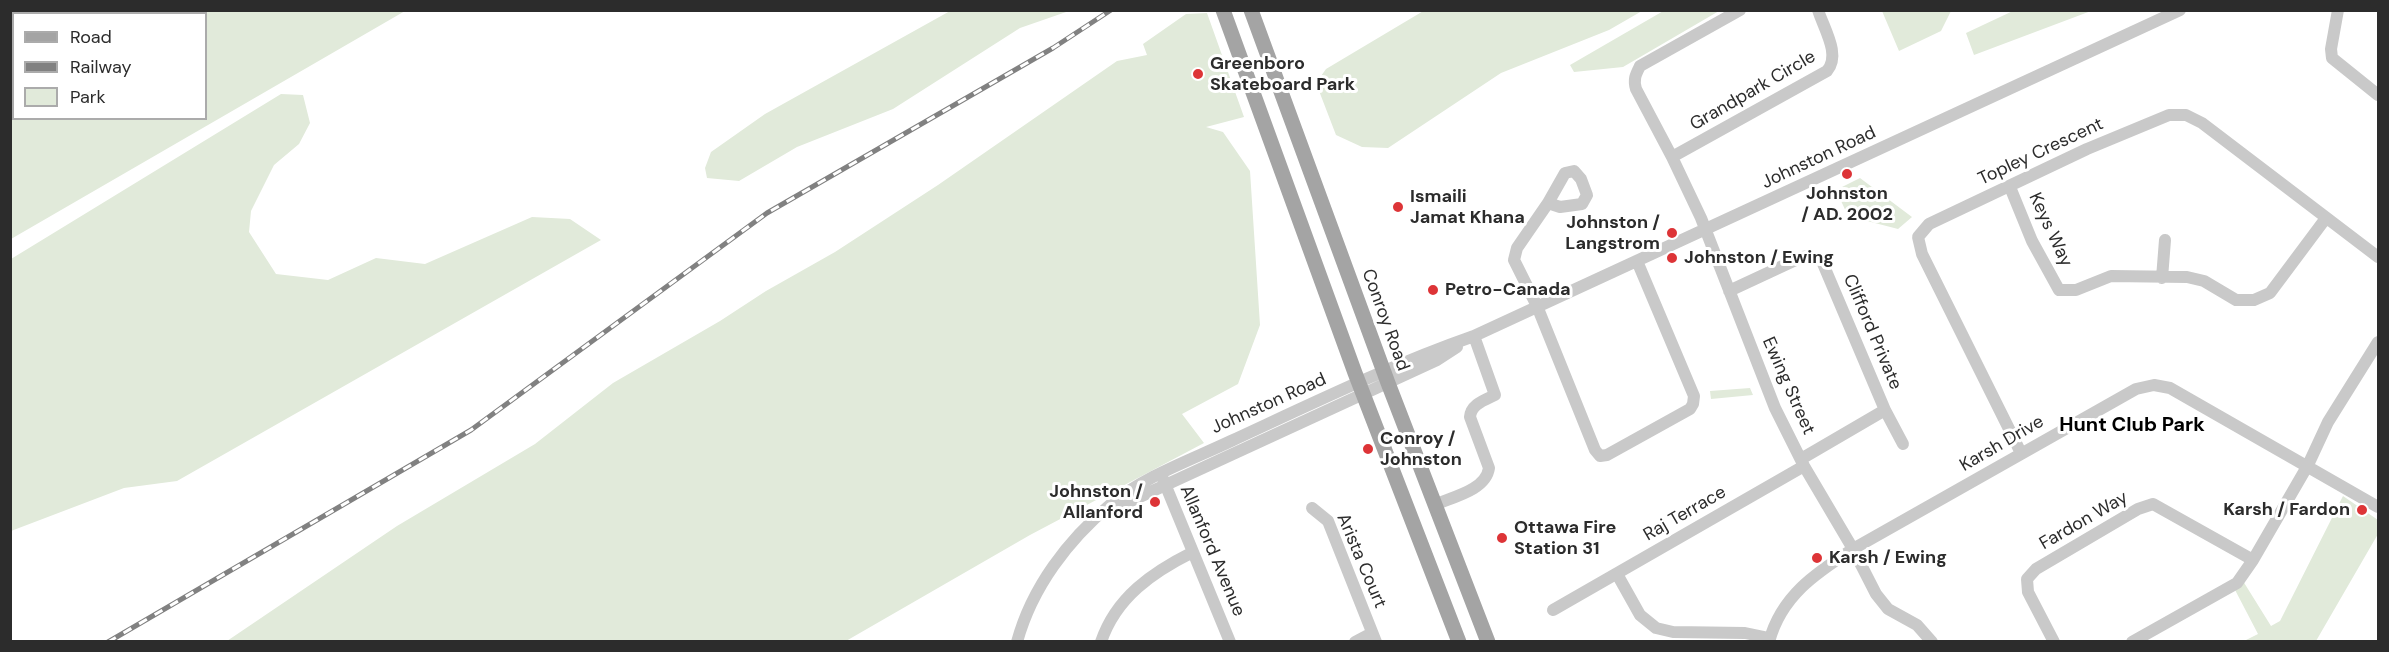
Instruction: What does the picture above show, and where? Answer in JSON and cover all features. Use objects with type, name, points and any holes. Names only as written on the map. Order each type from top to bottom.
[{"type":"main road","points":[[1223,10],[1361,388],[1459,642]]},
{"type":"main road","name":"Conroy Road","points":[[1251,10],[1386,378],[1488,642]]},
{"type":"main road","points":[[1427,558],[1451,548]]},
{"type":"street","points":[[1705,230],[1672,157],[1636,89],[1634,80],[1640,66],[1740,10]]},
{"type":"street","name":"Grandpark Circle","points":[[1672,157],[1827,71],[1833,65],[1833,55],[1818,10]]},
{"type":"street","name":"Johnston Road","points":[[1017,642],[1049,570],[1070,544],[1090,524],[1163,479],[1361,388],[1437,360],[1474,336],[1537,306],[2180,10]]},
{"type":"street","points":[[2338,10],[2331,49],[2332,58],[2379,95]]},
{"type":"street","name":"Topley Crescent","points":[[2021,453],[1922,254],[1918,237],[1929,224],[2087,149],[2169,115],[2186,115],[2202,123],[2379,257]]},
{"type":"street","name":"Keys Way","points":[[2010,187],[2032,241],[2059,290],[2076,290],[2111,276],[2187,277],[2204,281],[2236,300],[2254,300],[2270,292],[2326,218]]},
{"type":"street","points":[[1548,202],[1517,248],[1514,260],[1537,306],[1595,450],[1600,456],[1607,456],[1690,409],[1693,404],[1694,396],[1637,261]]},
{"type":"street","name":"Ewing Street","points":[[1705,230],[1775,408],[1802,462],[1853,549],[1876,594],[1888,609],[1917,625],[1932,642]]},
{"type":"street","points":[[2162,278],[2165,240]]},
{"type":"street","name":"Clifford Private","points":[[1729,291],[1802,257],[1810,256],[1821,259],[1885,410],[1903,444]]},
{"type":"street","points":[[1434,505],[1483,483],[1488,475],[1489,468],[1470,417],[1470,411],[1495,395],[1474,336]]},
{"type":"street","points":[[2132,642],[2237,583],[2253,560],[2308,465],[2328,423],[2379,342]]},
{"type":"street","name":"Karsh Drive","points":[[1769,640],[1782,610],[1813,575],[1853,549],[2021,453],[2136,389],[2154,385],[2170,388],[2379,507]]},
{"type":"street","name":"Raj Terrace","points":[[1553,610],[1617,574],[1885,410]]},
{"type":"street","name":"Allanford Avenue","points":[[1163,479],[1230,642]]},
{"type":"street","name":"Fardon Way","points":[[2054,642],[2028,592],[2027,579],[2036,569],[2139,509],[2153,504],[2253,560]]},
{"type":"street","name":"Arista Court","points":[[1312,508],[1328,521],[1374,637]]},
{"type":"street","points":[[1101,642],[1118,609],[1144,580],[1193,552]]},
{"type":"street","points":[[1617,574],[1640,615],[1656,628],[1673,632],[1745,633],[1769,640]]},
{"type":"street","points":[[1354,642],[1374,637]]},
{"type":"green space","points":[[96,10],[405,11],[11,239],[12,59],[12,120],[207,120],[207,12],[94,12]]},
{"type":"green space","points":[[1425,10],[1642,11],[1609,30],[1501,73],[1388,148],[1362,147],[1336,135],[1316,83],[1326,69]]},
{"type":"green space","points":[[1665,10],[1719,11],[1623,67],[1574,72],[1570,65]]},
{"type":"green space","points":[[2015,10],[2091,11],[1974,55],[1966,33]]},
{"type":"green space","points":[[950,11],[1069,11],[1020,28],[893,109],[797,147],[739,181],[707,178],[705,168],[711,152],[765,114]]},
{"type":"green space","points":[[1882,11],[1951,11],[1941,31],[1899,51]]},
{"type":"green space","points":[[1207,13],[1244,117],[1206,127],[1223,132],[1250,171],[1260,325],[1238,384],[1182,414],[1204,443],[1030,535],[846,641],[227,641],[397,526],[535,444],[613,383],[835,252],[938,185],[1117,61],[1147,55],[1143,44],[1186,14]]},
{"type":"green space","points":[[281,94],[303,95],[310,123],[299,144],[274,165],[251,211],[249,232],[276,274],[328,280],[376,258],[425,264],[532,217],[570,219],[601,240],[177,481],[124,488],[11,531],[11,259]]},
{"type":"green space","points":[[1860,178],[1912,217],[1898,229],[1848,216],[1836,190]]},
{"type":"green space","points":[[1750,388],[1753,395],[1711,399],[1710,391]]},
{"type":"green space","points":[[2343,496],[2378,520],[2378,534],[2316,641],[2244,641],[2258,634],[2234,588],[2243,581],[2271,626],[2280,621]]},
{"type":"railway","points":[[108,642],[471,430],[767,213],[1053,48],[1111,10]]},
{"type":"place","name":"Greenboro Skateboard Park","points":[[1198,74]]},
{"type":"place","name":"Johnston / AD. 2002","points":[[1847,174]]},
{"type":"place","name":"Ismaili Jamat Khana","points":[[1398,207]]},
{"type":"place","name":"Johnston / Langstrom","points":[[1672,233]]},
{"type":"place","name":"Johnston / Ewing","points":[[1672,258]]},
{"type":"place","name":"Petro-Canada","points":[[1433,290]]},
{"type":"place","name":"Conroy / Johnston","points":[[1368,449]]},
{"type":"place","name":"Johnston / Allanford","points":[[1155,502]]},
{"type":"place","name":"Karsh / Fardon","points":[[2362,510]]},
{"type":"place","name":"Ottawa Fire Station 31","points":[[1502,538]]},
{"type":"place","name":"Karsh / Ewing","points":[[1817,558]]},
{"type":"district","name":"Hunt Club Park","points":[[2132,426]]}]
